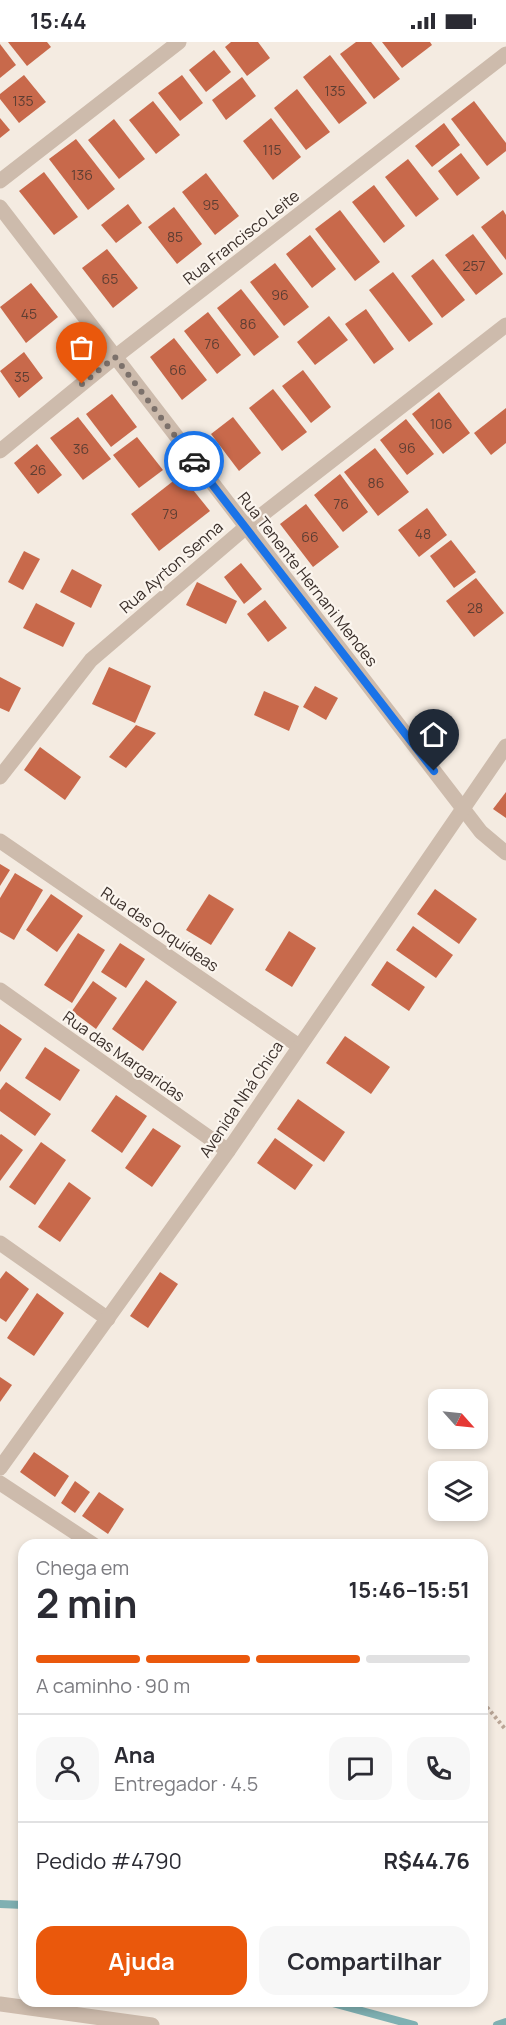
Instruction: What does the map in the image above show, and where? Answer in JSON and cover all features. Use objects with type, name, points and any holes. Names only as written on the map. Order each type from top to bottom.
[{"type":"street","points":[[0,181],[179,42]]},
{"type":"street","name":"Rua Francisco Leite","points":[[0,451],[115,357],[506,54]]},
{"type":"street","name":"Rua Tenente Hernani Mendes","points":[[0,207],[481,832],[506,853]]},
{"type":"street","name":"Rua Ayrton Senna","points":[[0,777],[91,660],[245,528],[506,325]]},
{"type":"street","name":"Avenida Nhá Chica","points":[[0,1468],[228,1151],[506,746]]},
{"type":"street","name":"Rua das Orquídeas","points":[[0,841],[299,1046]]},
{"type":"street","name":"Rua das Margaridas","points":[[0,990],[228,1151]]},
{"type":"street","points":[[0,1243],[108,1319]]},
{"type":"street","points":[[0,1483],[85,1539]]},
{"type":"street","points":[[0,2004],[18,2006]]},
{"type":"street","points":[[22,2007],[152,2025]]},
{"type":"path","points":[[488,1708],[506,1730]]},
{"type":"building","points":[[8,42],[47,42],[51,47],[27,66]]},
{"type":"building","points":[[231,42],[258,42],[270,58],[247,76],[225,47]]},
{"type":"building","points":[[356,42],[371,42],[400,79],[374,99],[340,54]]},
{"type":"building","points":[[382,42],[430,42],[432,45],[402,68]]},
{"type":"building","points":[[0,44],[16,65],[0,78]]},
{"type":"building","points":[[214,50],[231,72],[206,92],[189,70]]},
{"type":"building","points":[[330,55],[367,103],[339,124],[303,77]]},
{"type":"building","points":[[24,75],[46,102],[19,123],[0,99],[0,94]]},
{"type":"building","points":[[182,75],[203,103],[180,121],[158,93]]},
{"type":"building","points":[[242,77],[256,96],[226,120],[212,100]]},
{"type":"building","points":[[297,89],[330,132],[306,150],[274,108]]},
{"type":"building","points":[[153,101],[180,135],[156,154],[129,120]]},
{"type":"building","points":[[474,101],[506,143],[506,151],[487,166],[451,119]]},
{"type":"building","points":[[0,118],[10,130],[0,138]]},
{"type":"building","points":[[271,118],[301,157],[273,180],[243,141]]},
{"type":"building","points":[[114,119],[145,159],[119,179],[88,140]]},
{"type":"building","points":[[444,123],[460,145],[432,167],[415,146]]},
{"type":"building","points":[[76,139],[115,189],[88,210],[49,159]]},
{"type":"building","points":[[461,153],[480,178],[457,196],[438,171]]},
{"type":"building","points":[[408,159],[439,199],[416,217],[385,177]]},
{"type":"building","points":[[44,172],[78,217],[54,235],[19,191]]},
{"type":"building","points":[[206,173],[239,216],[215,235],[182,192]]},
{"type":"building","points":[[374,185],[405,226],[384,243],[352,202]]},
{"type":"building","points":[[128,204],[142,223],[116,243],[101,225]]},
{"type":"building","points":[[174,207],[202,244],[177,264],[148,227]]},
{"type":"building","points":[[340,210],[380,262],[355,281],[315,229]]},
{"type":"building","points":[[503,210],[506,215],[506,260],[481,227]]},
{"type":"building","points":[[473,234],[503,274],[476,295],[445,255]]},
{"type":"building","points":[[310,235],[336,269],[312,288],[286,254]]},
{"type":"building","points":[[107,249],[138,288],[113,308],[82,268]]},
{"type":"building","points":[[433,259],[465,300],[442,318],[411,276]]},
{"type":"building","points":[[275,263],[309,307],[284,326],[250,282]]},
{"type":"building","points":[[393,272],[433,324],[409,342],[369,290]]},
{"type":"building","points":[[31,283],[58,317],[26,343],[0,307]]},
{"type":"building","points":[[241,289],[279,337],[254,356],[217,308]]},
{"type":"building","points":[[366,309],[394,349],[374,364],[345,324]]},
{"type":"building","points":[[208,312],[241,355],[217,374],[184,331]]},
{"type":"building","points":[[329,316],[348,340],[315,365],[297,342]]},
{"type":"building","points":[[174,338],[207,380],[182,400],[150,357]]},
{"type":"building","points":[[24,352],[43,378],[19,398],[0,371]]},
{"type":"building","points":[[303,370],[331,407],[311,423],[282,386]]},
{"type":"building","points":[[273,389],[307,432],[282,451],[249,408]]},
{"type":"building","points":[[439,392],[470,433],[443,454],[412,414]]},
{"type":"building","points":[[112,394],[137,427],[111,447],[86,414]]},
{"type":"building","points":[[506,408],[506,443],[491,455],[474,433]]},
{"type":"building","points":[[78,417],[111,459],[83,480],[50,438]]},
{"type":"building","points":[[233,417],[261,453],[239,471],[211,434]]},
{"type":"building","points":[[406,419],[434,454],[407,475],[380,440]]},
{"type":"building","points":[[137,437],[163,470],[139,488],[113,455]]},
{"type":"building","points":[[37,444],[62,475],[38,494],[14,463]]},
{"type":"building","points":[[375,448],[409,492],[378,516],[344,472]]},
{"type":"building","points":[[340,474],[368,512],[343,532],[314,495]]},
{"type":"building","points":[[181,475],[210,511],[159,551],[131,514]]},
{"type":"building","points":[[306,504],[339,547],[313,567],[280,524]]},
{"type":"building","points":[[427,508],[447,535],[419,557],[398,530]]},
{"type":"building","points":[[451,540],[476,572],[454,588],[430,556]]},
{"type":"building","points":[[24,551],[40,559],[23,590],[8,582]]},
{"type":"building","points":[[241,563],[262,589],[244,604],[224,577]]},
{"type":"building","points":[[72,569],[102,585],[91,608],[60,592]]},
{"type":"building","points":[[476,578],[504,613],[474,637],[446,601]]},
{"type":"building","points":[[197,582],[237,601],[226,624],[186,605]]},
{"type":"building","points":[[265,600],[287,628],[268,642],[247,614]]},
{"type":"building","points":[[36,603],[75,623],[63,647],[23,628]]},
{"type":"building","points":[[109,667],[151,686],[135,723],[92,704]]},
{"type":"building","points":[[0,677],[21,688],[9,712],[0,708]]},
{"type":"building","points":[[315,686],[338,698],[326,720],[303,707]]},
{"type":"building","points":[[264,691],[299,706],[289,731],[254,715]]},
{"type":"building","points":[[136,725],[156,733],[126,768],[109,757]]},
{"type":"building","points":[[40,747],[81,777],[65,800],[24,770]]},
{"type":"building","points":[[506,792],[506,818],[493,809]]},
{"type":"building","points":[[0,864],[10,870],[0,886]]},
{"type":"building","points":[[15,873],[43,890],[14,940],[0,932],[0,898]]},
{"type":"building","points":[[435,889],[477,919],[459,944],[417,914]]},
{"type":"building","points":[[51,894],[83,916],[57,952],[26,930]]},
{"type":"building","points":[[209,894],[234,909],[211,945],[186,930]]},
{"type":"building","points":[[413,926],[453,955],[436,978],[396,950]]},
{"type":"building","points":[[289,931],[316,948],[292,987],[265,970]]},
{"type":"building","points":[[78,933],[105,950],[72,1003],[44,985]]},
{"type":"building","points":[[120,943],[145,959],[126,988],[101,972]]},
{"type":"building","points":[[387,961],[425,987],[409,1011],[371,985]]},
{"type":"building","points":[[146,980],[177,1002],[143,1051],[112,1029]]},
{"type":"building","points":[[93,981],[117,998],[96,1029],[72,1011]]},
{"type":"building","points":[[0,1024],[22,1039],[0,1072]]},
{"type":"building","points":[[345,1036],[390,1067],[371,1094],[326,1063]]},
{"type":"building","points":[[45,1047],[80,1070],[60,1101],[25,1078]]},
{"type":"building","points":[[6,1082],[51,1114],[35,1136],[0,1111],[0,1090]]},
{"type":"building","points":[[116,1095],[147,1116],[122,1153],[91,1131]]},
{"type":"building","points":[[298,1099],[345,1132],[324,1162],[277,1129]]},
{"type":"building","points":[[153,1128],[181,1146],[152,1187],[125,1168]]},
{"type":"building","points":[[0,1135],[23,1150],[0,1181]]},
{"type":"building","points":[[275,1138],[313,1165],[295,1190],[257,1163]]},
{"type":"building","points":[[41,1142],[66,1160],[35,1205],[9,1187]]},
{"type":"building","points":[[69,1182],[91,1198],[60,1242],[38,1227]]},
{"type":"building","points":[[6,1271],[29,1289],[6,1322],[0,1318],[0,1279]]},
{"type":"building","points":[[160,1272],[178,1284],[148,1328],[130,1316]]},
{"type":"building","points":[[37,1293],[64,1313],[34,1356],[7,1338]]},
{"type":"building","points":[[0,1377],[12,1385],[0,1402]]},
{"type":"building","points":[[34,1452],[69,1476],[55,1497],[20,1472]]},
{"type":"building","points":[[75,1481],[90,1492],[75,1513],[61,1503]]},
{"type":"building","points":[[99,1492],[124,1509],[108,1534],[82,1516]]},
{"type":"waterway","points":[[0,1904],[18,1905]]},
{"type":"waterway","points":[[347,2007],[414,2025]]},
{"type":"waterway","points":[[497,2025],[506,2022]]},
{"type":"way so far","points":[[82,384],[115,357],[194,461]]},
{"type":"route","points":[[194,461],[434,771]]}]
